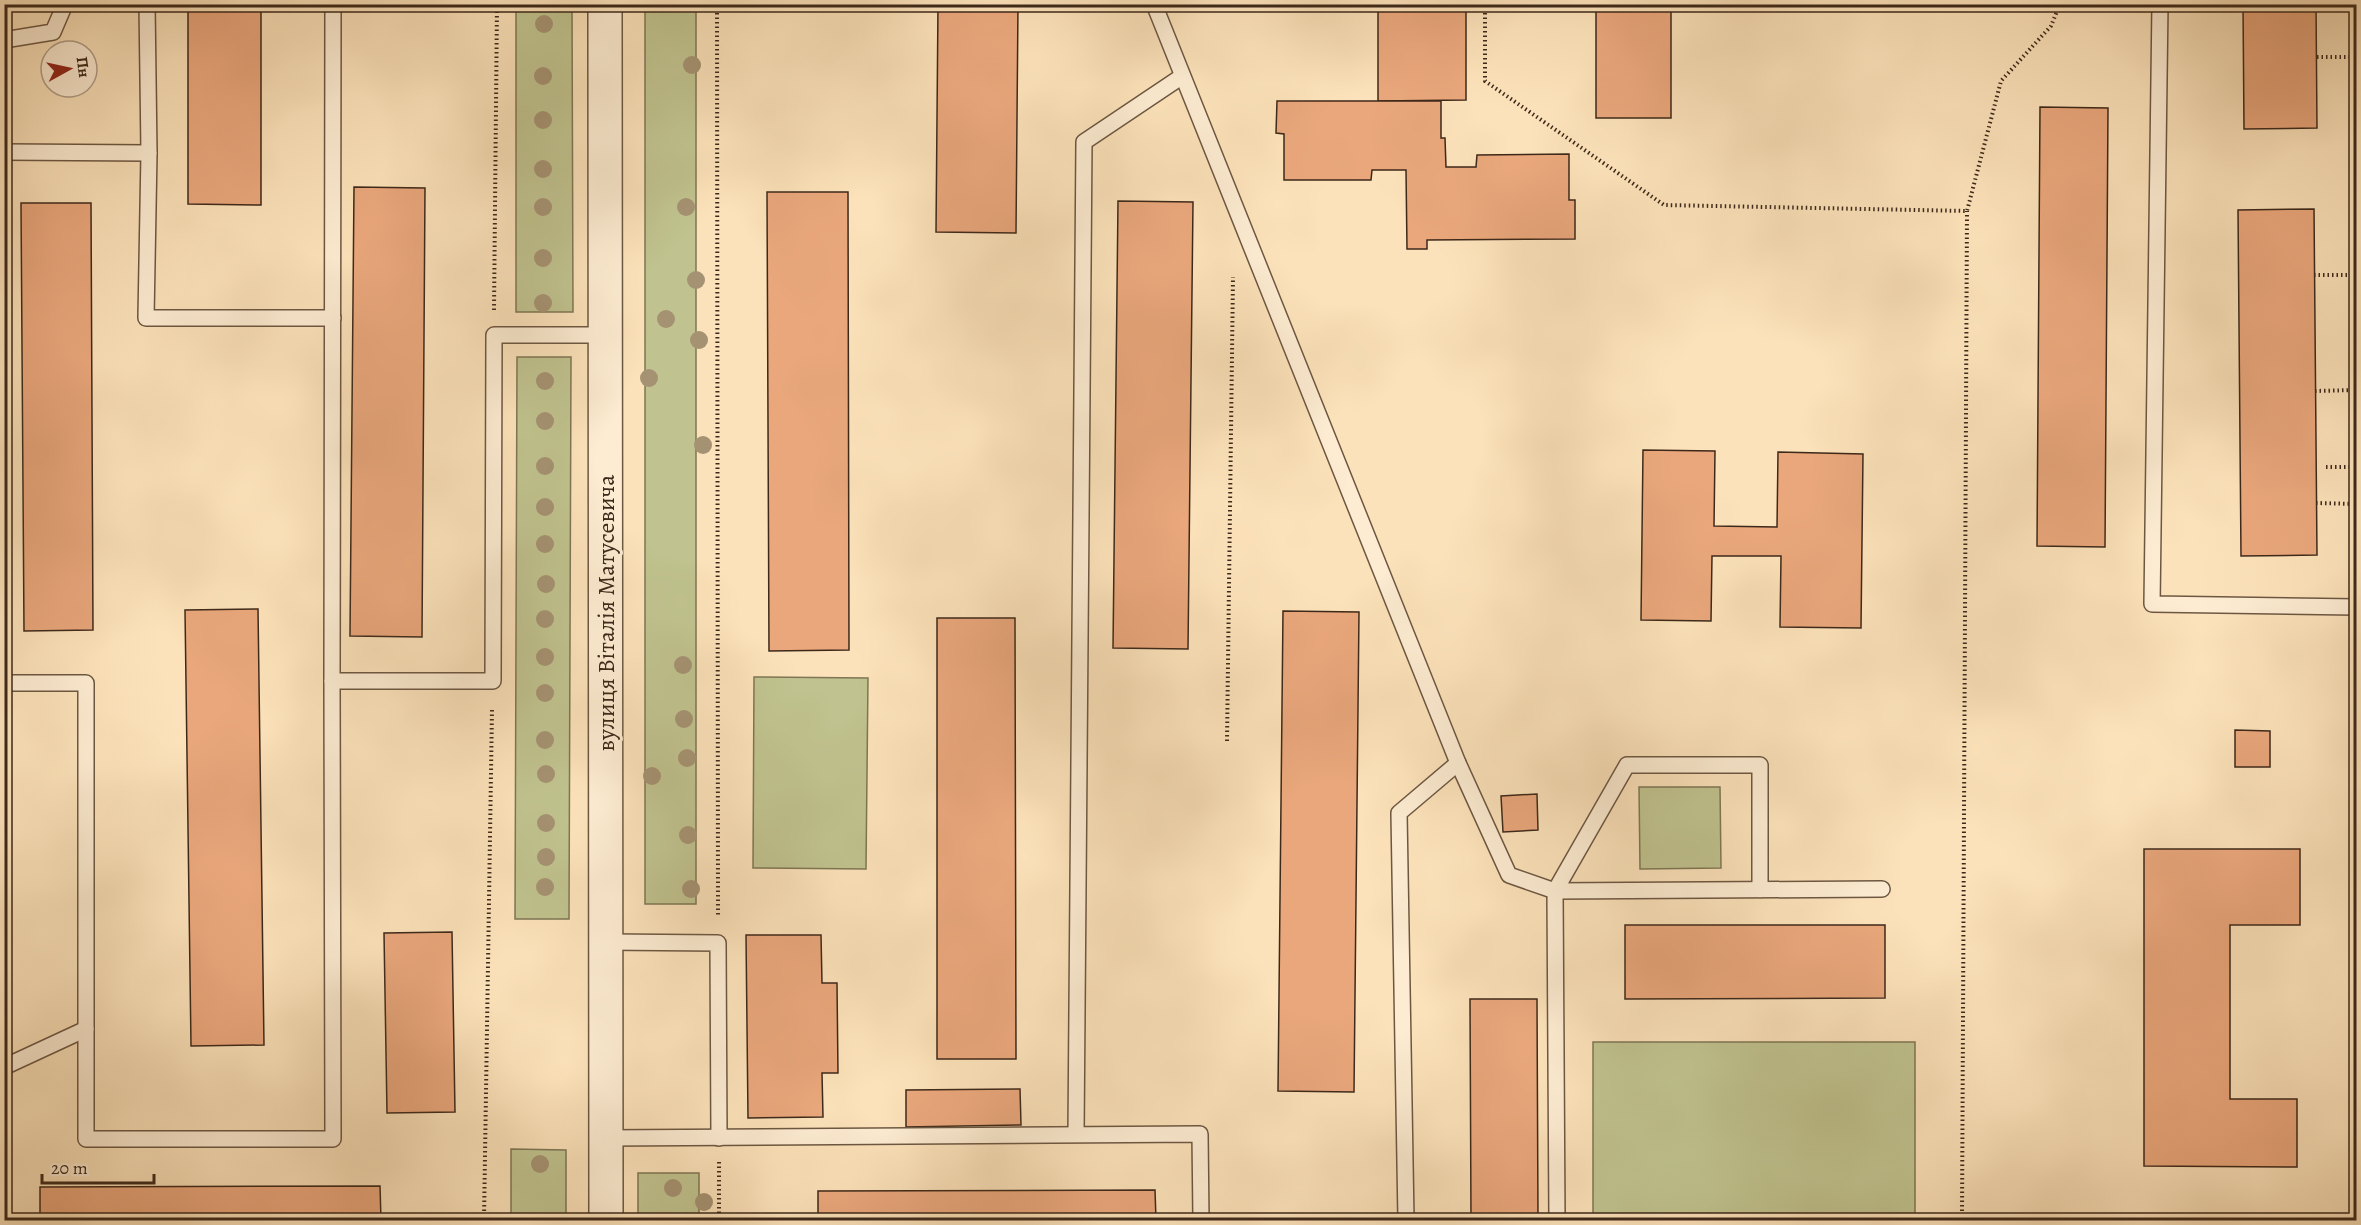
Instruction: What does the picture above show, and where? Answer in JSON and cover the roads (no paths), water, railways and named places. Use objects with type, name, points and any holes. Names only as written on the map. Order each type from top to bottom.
[{"type":"street","name":"вулиця Віталія Матусевича","points":[[605,4],[606,1221]]},
{"type":"lane","points":[[4,40],[53,32],[65,4]]},
{"type":"lane","points":[[147,4],[149,153],[146,318],[333,318]]},
{"type":"lane","points":[[4,683],[86,683],[86,1139],[333,1139],[333,4]]},
{"type":"lane","points":[[1154,4],[1181,77],[1458,763],[1509,875],[1555,891],[1882,889]]},
{"type":"lane","points":[[2160,4],[2152,604],[2356,607]]},
{"type":"lane","points":[[1076,1134],[1084,142],[1181,77]]},
{"type":"lane","points":[[4,152],[149,153]]},
{"type":"lane","points":[[332,681],[492,681],[494,335],[606,335]]},
{"type":"lane","points":[[1406,1221],[1399,813],[1458,763]]},
{"type":"lane","points":[[1557,1221],[1555,891],[1627,765],[1760,765],[1760,890]]},
{"type":"lane","points":[[606,942],[718,943],[719,1138]]},
{"type":"lane","points":[[4,1067],[86,1029]]},
{"type":"lane","points":[[606,1138],[1200,1134],[1201,1221]]}]
